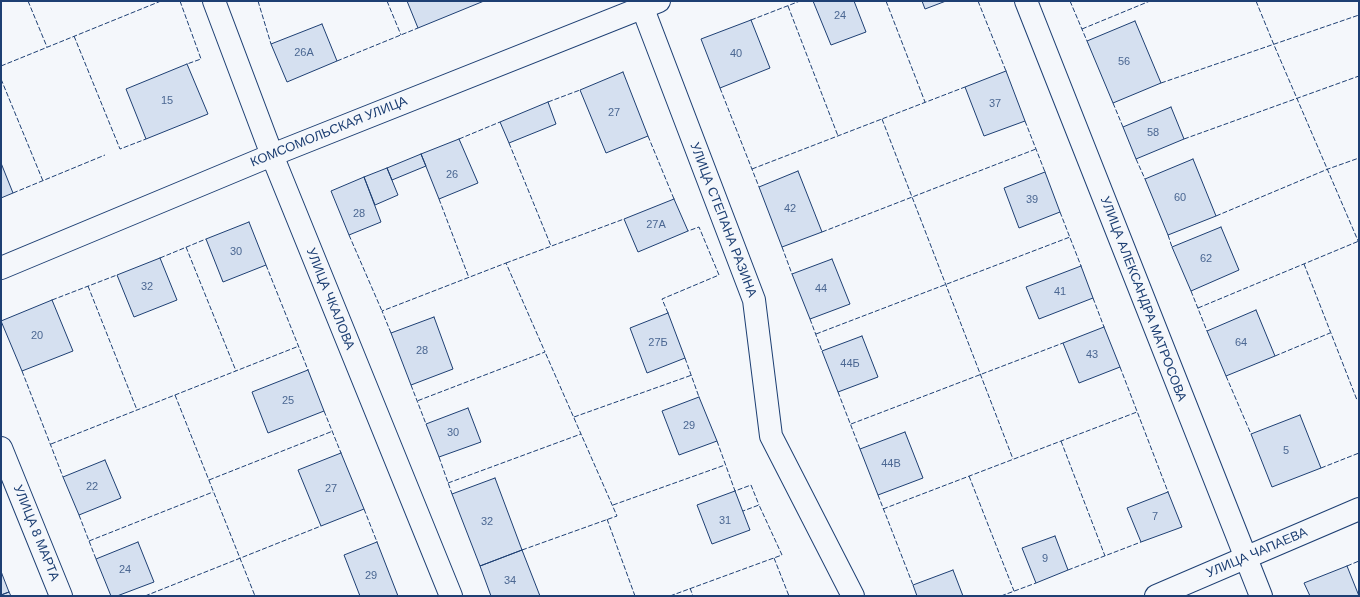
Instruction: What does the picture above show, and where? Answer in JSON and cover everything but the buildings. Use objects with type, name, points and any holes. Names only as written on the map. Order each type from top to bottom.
[{"type":"street","name":"УЛИЦА ЧКАЛОВА","points":[[214,1],[272,155],[451,596]]},
{"type":"street","name":"УЛИЦА АЛЕКСАНДРА МАТРОСОВА","points":[[1026,1],[1260,596]]},
{"type":"street","name":"КОМСОМОЛЬСКАЯ УЛИЦА","points":[[1,268],[272,155],[647,3]]},
{"type":"street","name":"УЛИЦА СТЕПАНА РАЗИНА","points":[[647,3],[754,300],[771,436],[853,596]]},
{"type":"street","name":"УЛИЦА 8 МАРТА","points":[[1,448],[61,596]]},
{"type":"street","name":"УЛИЦА ЧАПАЕВА","points":[[1156,596],[1359,509]]},
{"type":"fence","points":[[28,1],[47,47]]},
{"type":"fence","points":[[1,66],[161,1]]},
{"type":"fence","points":[[180,1],[201,59],[187,64]]},
{"type":"fence","points":[[258,1],[271,44]]},
{"type":"fence","points":[[387,1],[401,35]]},
{"type":"fence","points":[[751,20],[800,1]]},
{"type":"fence","points":[[886,1],[925,102]]},
{"type":"fence","points":[[978,1],[1006,71]]},
{"type":"fence","points":[[1070,1],[1087,41]]},
{"type":"fence","points":[[1082,29],[1150,1]]},
{"type":"fence","points":[[1256,1],[1359,243]]},
{"type":"fence","points":[[788,6],[838,136]]},
{"type":"fence","points":[[1161,83],[1359,15]]},
{"type":"fence","points":[[337,61],[418,28]]},
{"type":"fence","points":[[74,36],[120,149],[146,139]]},
{"type":"fence","points":[[1184,139],[1359,76]]},
{"type":"fence","points":[[1,79],[43,181]]},
{"type":"fence","points":[[752,169],[965,87]]},
{"type":"fence","points":[[720,88],[759,187]]},
{"type":"fence","points":[[548,102],[580,90]]},
{"type":"fence","points":[[1113,103],[1123,127]]},
{"type":"fence","points":[[882,119],[1013,459]]},
{"type":"fence","points":[[1025,121],[1045,172]]},
{"type":"fence","points":[[459,139],[500,122]]},
{"type":"fence","points":[[648,136],[674,199]]},
{"type":"fence","points":[[509,143],[551,246]]},
{"type":"fence","points":[[822,232],[1036,149]]},
{"type":"fence","points":[[13,193],[105,155]]},
{"type":"fence","points":[[1216,216],[1328,169],[1359,158]]},
{"type":"fence","points":[[1136,159],[1145,179]]},
{"type":"fence","points":[[439,199],[469,278]]},
{"type":"fence","points":[[1060,212],[1081,266]]},
{"type":"fence","points":[[506,263],[624,219]]},
{"type":"fence","points":[[668,313],[662,299],[719,275],[699,227],[688,231]]},
{"type":"fence","points":[[349,235],[382,311]]},
{"type":"fence","points":[[1168,235],[1172,247]]},
{"type":"fence","points":[[816,334],[1070,237]]},
{"type":"fence","points":[[160,258],[206,239]]},
{"type":"fence","points":[[1198,308],[1359,241]]},
{"type":"fence","points":[[186,247],[236,371]]},
{"type":"fence","points":[[782,247],[792,274]]},
{"type":"fence","points":[[391,333],[382,311],[506,263],[545,352],[417,401]]},
{"type":"fence","points":[[1304,264],[1357,400]]},
{"type":"fence","points":[[266,265],[308,370]]},
{"type":"fence","points":[[52,300],[117,275]]},
{"type":"fence","points":[[88,286],[137,410]]},
{"type":"fence","points":[[1191,291],[1207,331]]},
{"type":"fence","points":[[1093,298],[1104,327]]},
{"type":"fence","points":[[810,319],[822,351]]},
{"type":"fence","points":[[1275,356],[1330,333]]},
{"type":"fence","points":[[851,424],[1063,343]]},
{"type":"fence","points":[[51,444],[299,346]]},
{"type":"fence","points":[[522,550],[617,516],[545,352]]},
{"type":"fence","points":[[685,358],[699,397]]},
{"type":"fence","points":[[1120,367],[1168,492]]},
{"type":"fence","points":[[22,371],[63,477]]},
{"type":"fence","points":[[574,417],[692,375]]},
{"type":"fence","points":[[1226,376],[1251,434]]},
{"type":"fence","points":[[411,385],[426,424]]},
{"type":"fence","points":[[838,392],[860,449]]},
{"type":"fence","points":[[175,395],[255,596]]},
{"type":"fence","points":[[324,411],[341,453]]},
{"type":"fence","points":[[883,509],[1137,412]]},
{"type":"fence","points":[[209,480],[333,431]]},
{"type":"fence","points":[[448,483],[581,434]]},
{"type":"fence","points":[[717,441],[735,491],[751,485],[759,505]]},
{"type":"fence","points":[[1061,441],[1105,556]]},
{"type":"fence","points":[[1321,468],[1359,453]]},
{"type":"fence","points":[[439,457],[452,494]]},
{"type":"fence","points":[[613,505],[725,465]]},
{"type":"fence","points":[[969,476],[1014,591]]},
{"type":"fence","points":[[89,541],[213,492]]},
{"type":"fence","points":[[878,495],[913,585]]},
{"type":"fence","points":[[670,596],[782,555],[759,505],[743,511]]},
{"type":"fence","points":[[364,509],[377,542]]},
{"type":"fence","points":[[79,515],[96,559]]},
{"type":"fence","points":[[607,519],[635,596]]},
{"type":"fence","points":[[145,596],[321,526]]},
{"type":"fence","points":[[1068,570],[1141,542]]},
{"type":"fence","points":[[774,558],[789,596]]},
{"type":"fence","points":[[1347,566],[1359,561]]},
{"type":"fence","points":[[1001,596],[1036,583]]},
{"type":"fence","points":[[690,588],[693,596]]}]
